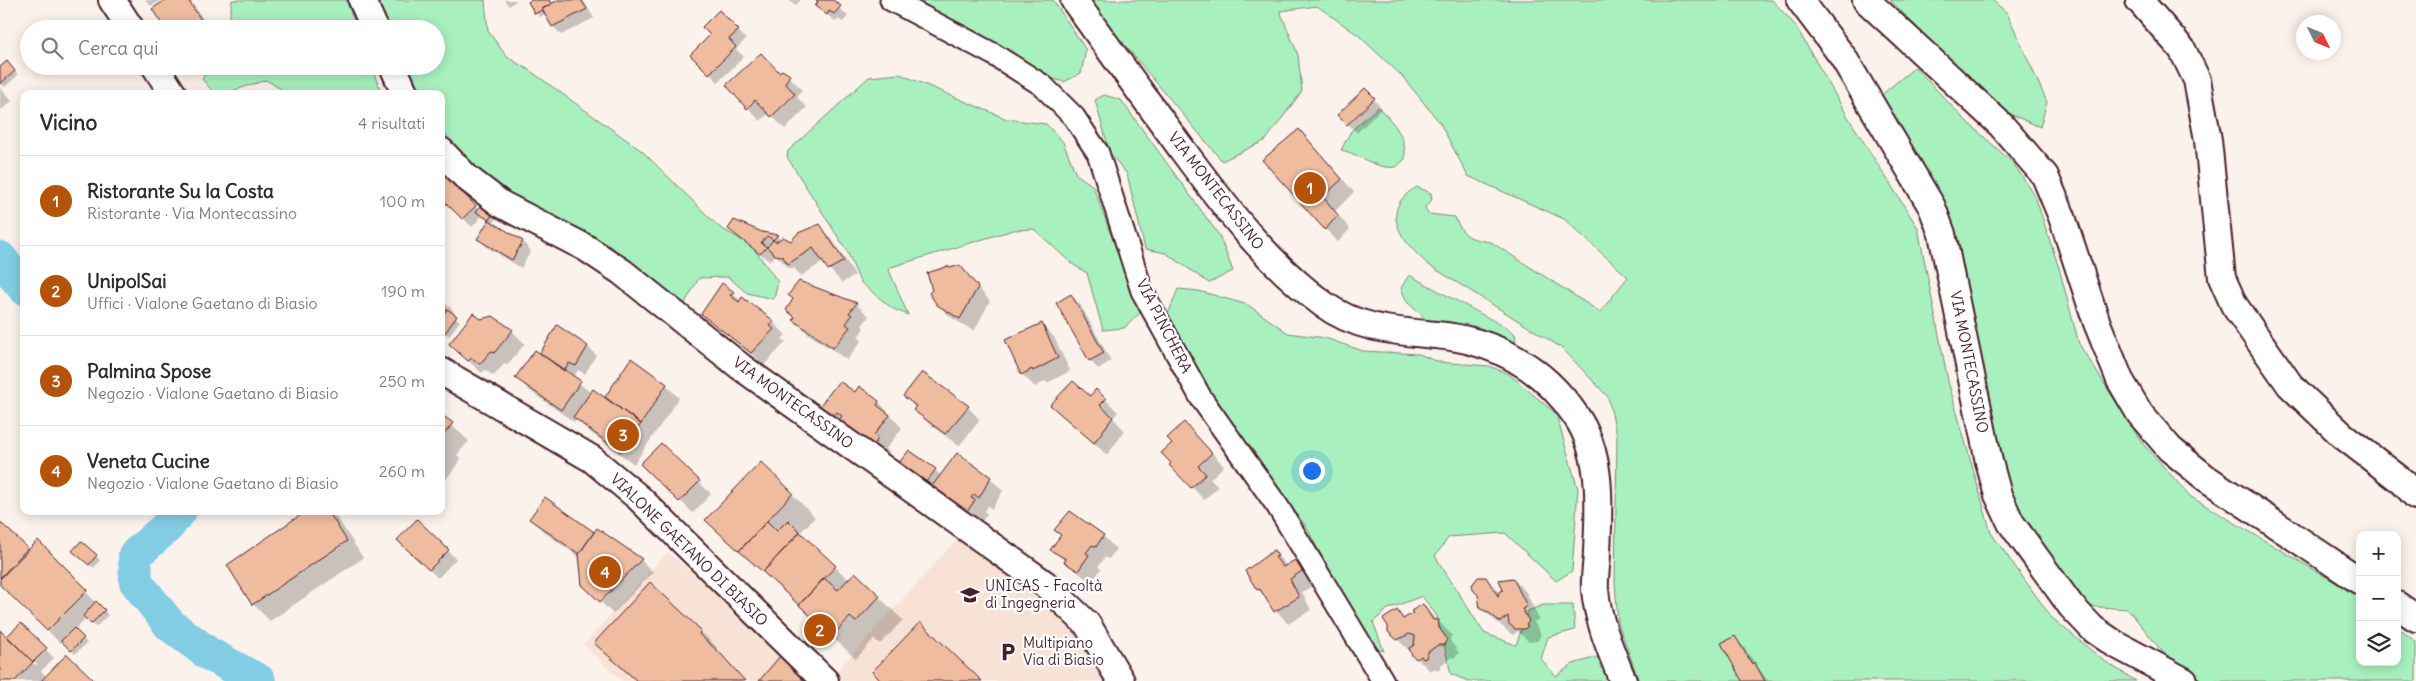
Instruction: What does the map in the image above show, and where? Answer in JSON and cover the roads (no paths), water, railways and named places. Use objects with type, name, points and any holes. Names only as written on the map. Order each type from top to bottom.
[{"type":"street","points":[[112,0],[124,20]]},
{"type":"street","points":[[362,0],[371,20]]},
{"type":"street","name":"VIA PINCHERA","points":[[891,0],[992,54],[1042,85],[1074,117],[1098,153],[1142,291],[1201,398],[1278,507],[1383,681]]},
{"type":"street","name":"VIA MONTECASSINO","points":[[1074,0],[1225,207],[1264,252],[1323,304],[1342,316],[1366,326],[1399,333],[1439,335],[1483,343],[1527,364],[1555,389],[1578,418],[1592,453],[1600,498],[1595,589],[1604,636],[1624,681]]},
{"type":"street","name":"VIA MONTECASSINO","points":[[1800,0],[1842,57],[1932,207],[1942,234],[1989,462],[1998,495],[2011,523],[2071,606],[2093,629],[2115,644],[2184,681]]},
{"type":"street","points":[[1866,0],[2001,126],[2045,176],[2062,217],[2097,323],[2120,380],[2146,421],[2170,449],[2206,478],[2356,578]]},
{"type":"street","points":[[2139,0],[2182,49],[2198,80],[2208,140],[2222,278],[2234,304],[2290,385],[2342,435],[2403,482],[2416,496]]},
{"type":"street","points":[[161,75],[170,90]]},
{"type":"street","points":[[397,75],[404,90]]},
{"type":"street","name":"VIA MONTECASSINO","points":[[445,155],[467,178],[501,204],[586,248],[622,272],[741,366],[1045,584],[1087,624],[1122,681]]},
{"type":"street","name":"VIALONE GAETANO DI BIASIO","points":[[445,372],[592,459],[639,498],[825,681]]},
{"type":"street","points":[[2401,608],[2416,618]]},
{"type":"waterway","points":[[0,258],[20,283]]},
{"type":"waterway","points":[[177,515],[168,526],[135,555],[136,582],[170,625],[209,654],[259,681]]},
{"type":"place","name":"Ristorante Su la Costa","points":[[1310,188]]},
{"type":"place","name":"Palmina Spose","points":[[623,435]]},
{"type":"place","name":"Veneta Cucine","points":[[605,572]]},
{"type":"place","name":"UNICAS - Facoltà di Ingegneria","points":[[970,595]]},
{"type":"place","name":"UnipolSai","points":[[820,630]]},
{"type":"place","name":"Multipiano Via di Biasio","points":[[1008,652]]}]
